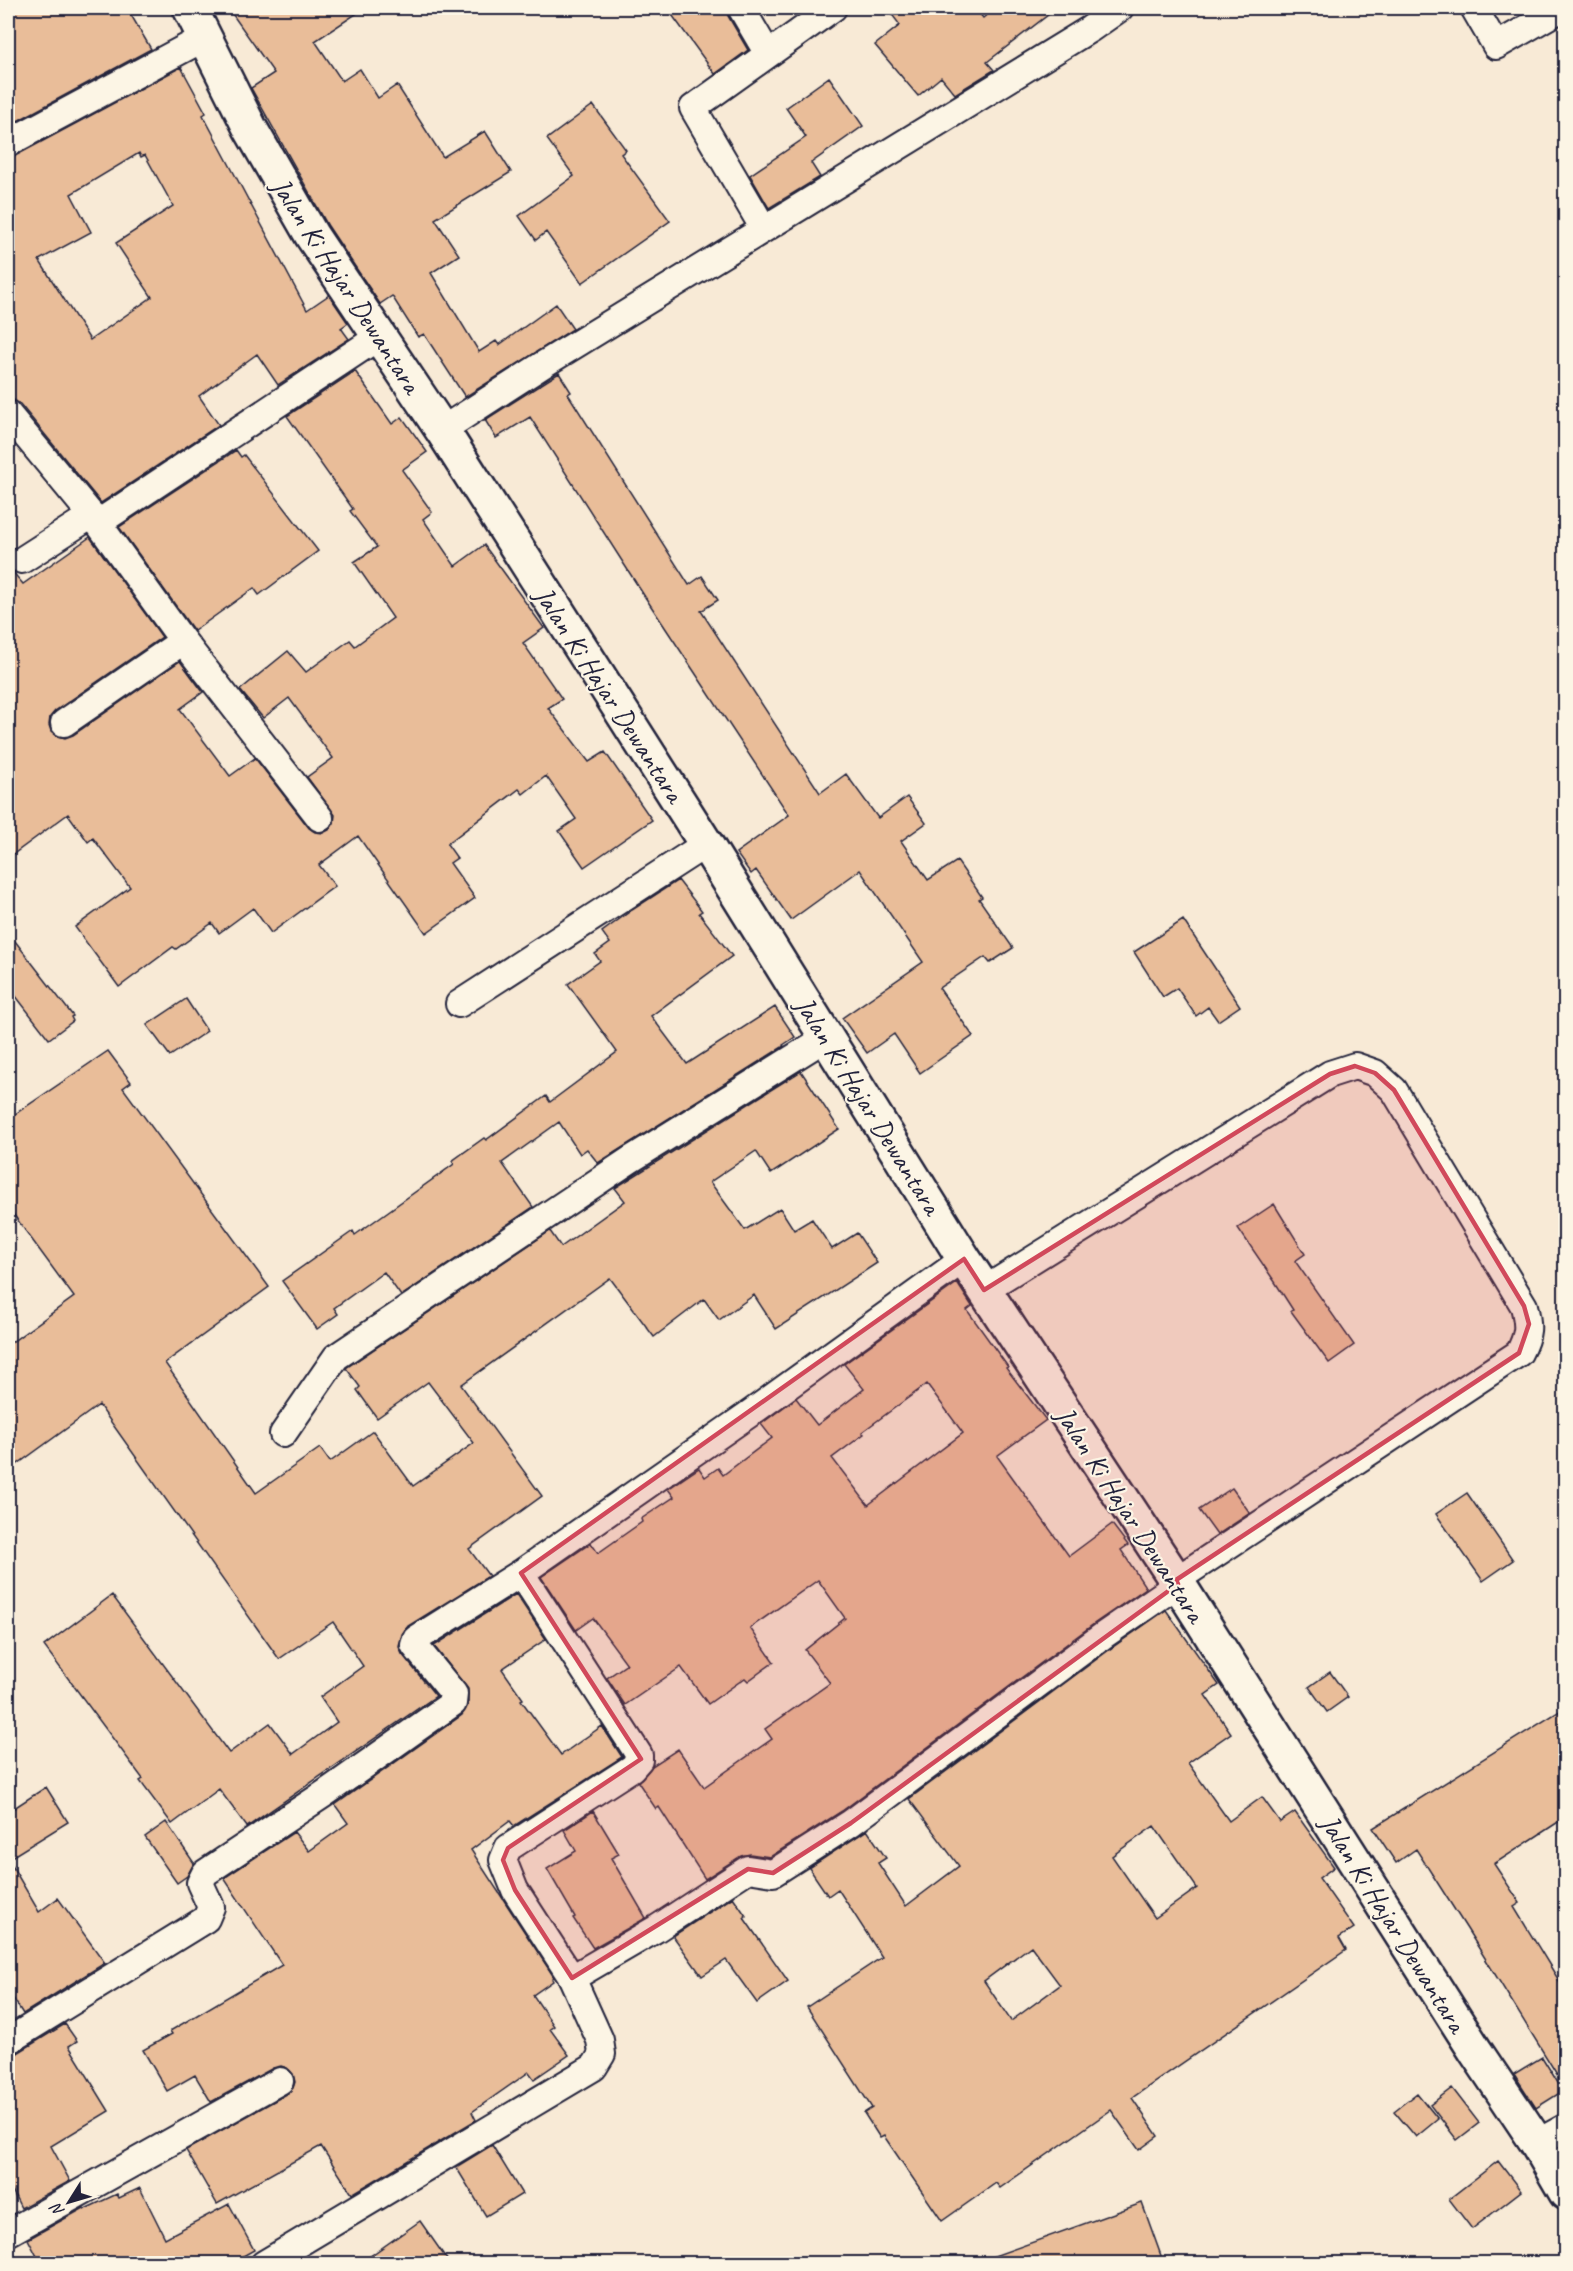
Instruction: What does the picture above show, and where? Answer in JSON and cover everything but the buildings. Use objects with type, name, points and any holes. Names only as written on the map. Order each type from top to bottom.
[{"type":"street","name":"Jalan Ki Hajar Dewantara","points":[[190,8],[280,183],[312,236],[442,430],[706,843],[964,1259],[1177,1582],[1476,2052],[1537,2143],[1566,2193]]},
{"type":"street","points":[[741,8],[768,54]]},
{"type":"street","points":[[764,229],[693,108],[833,8]]},
{"type":"street","points":[[442,430],[544,364],[1120,8]]},
{"type":"street","points":[[1474,8],[1496,46],[1562,8]]},
{"type":"street","points":[[8,143],[204,38]]},
{"type":"street","points":[[22,560],[95,519],[380,336]]},
{"type":"street","points":[[8,414],[95,519],[183,641],[320,818]]},
{"type":"street","points":[[64,723],[183,641]]},
{"type":"street","points":[[459,1004],[706,843]]},
{"type":"street","points":[[283,1434],[336,1357],[630,1160],[827,1037]]},
{"type":"street","points":[[573,1978],[656,1929],[748,1869],[773,1873],[851,1823],[1177,1582],[1519,1353],[1526,1339],[1529,1324],[1524,1306],[1394,1090],[1375,1073],[1355,1066],[1330,1074],[984,1290]]},
{"type":"street","points":[[8,2041],[206,1919],[211,1907],[201,1883],[205,1873],[324,1794],[453,1703],[454,1694],[414,1645],[416,1639],[521,1574],[752,1412],[964,1259]]},
{"type":"street","points":[[264,2264],[594,2067],[602,2054],[602,2047],[573,1978],[515,1890],[503,1860],[508,1848],[632,1768],[639,1760],[639,1755],[521,1574]]},
{"type":"street","points":[[8,2233],[280,2081]]},
{"type":"street","points":[[1537,2143],[1566,2127]]},
{"type":"highlighted area","points":[[1355,1066],[1375,1073],[1394,1090],[1524,1306],[1529,1324],[1519,1353],[1176,1580],[1178,1584],[851,1823],[773,1873],[748,1869],[572,1978],[515,1890],[503,1860],[508,1848],[641,1759],[521,1573],[964,1259],[984,1290],[1330,1074]]}]
